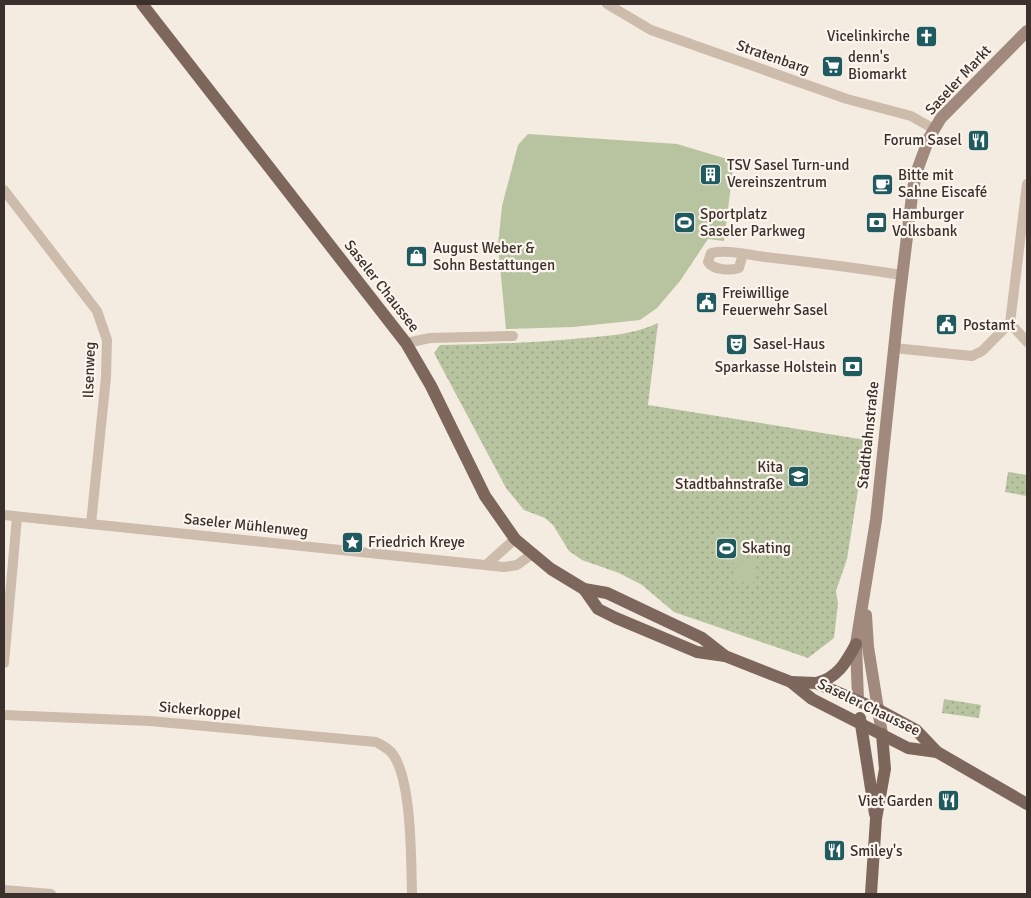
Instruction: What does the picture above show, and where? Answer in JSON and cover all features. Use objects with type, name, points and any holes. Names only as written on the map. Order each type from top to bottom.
[{"type":"main road","name":"Saseler Chaussee","points":[[142,4],[406,343],[432,386],[486,496],[516,539],[551,569],[584,589],[607,593],[702,638],[725,656]]},
{"type":"main road","name":"Saseler Markt","points":[[902,275],[913,188],[924,149],[934,129],[941,118],[1027,31]]},
{"type":"main road","name":"Stadtbahnstraße","points":[[876,819],[860,722],[856,644],[876,520],[902,275]]},
{"type":"main road","name":"Saseler Chaussee","points":[[584,589],[598,609],[616,618],[697,652],[725,656],[791,682],[812,700],[860,722],[908,748],[937,752]]},
{"type":"main road","name":"Stadtbahnstraße","points":[[865,597],[867,640],[879,710],[885,769],[876,819],[871,894]]},
{"type":"main road","points":[[816,683],[831,678],[839,671],[856,644]]},
{"type":"main road","name":"Saseler Chaussee","points":[[791,682],[816,683],[879,710],[916,730],[937,752],[1027,804]]},
{"type":"street","name":"Stratenbarg","points":[[607,4],[651,30],[847,99],[911,116],[934,129]]},
{"type":"street","points":[[894,348],[972,356],[982,351],[1010,323],[1027,184]]},
{"type":"street","name":"Ilsenweg","points":[[4,190],[97,311],[107,340],[106,376],[90,524]]},
{"type":"street","points":[[743,254],[902,275]]},
{"type":"street","points":[[1010,323],[1027,342]]},
{"type":"street","points":[[406,343],[430,338],[513,336]]},
{"type":"street","name":"Saseler Mühlenweg","points":[[4,515],[504,567],[517,565],[532,554]]},
{"type":"street","points":[[4,663],[17,517]]},
{"type":"street","points":[[486,565],[516,539]]},
{"type":"street","name":"Sickerkoppel","points":[[4,714],[205,726],[376,742],[390,750],[396,758],[403,780],[411,834],[412,894]]},
{"type":"street","points":[[4,890],[51,894]]},
{"type":"green space","points":[[528,134],[677,144],[734,161],[724,241],[708,239],[680,281],[657,308],[640,320],[573,327],[506,329],[498,245],[502,206],[518,145]]},
{"type":"green space","points":[[658,323],[648,405],[866,440],[847,559],[836,591],[838,604],[834,638],[808,658],[674,612],[642,585],[619,573],[582,560],[569,551],[553,525],[545,518],[524,510],[506,488],[434,353],[440,345],[529,342],[622,334]]},
{"type":"green space","points":[[1008,472],[1027,475],[1027,496],[1005,492]]},
{"type":"green space","name":"Skating","points":[[718,530],[731,537],[735,537],[746,553],[744,556],[756,562],[753,584],[740,582],[731,576],[738,565],[716,558],[712,540]]},
{"type":"green space","points":[[944,699],[981,705],[979,718],[942,713]]},
{"type":"place","name":"Vicelinkirche","points":[[926,36]]},
{"type":"place","name":"denn's Biomarkt","points":[[832,66]]},
{"type":"place","name":"Forum Sasel","points":[[978,140]]},
{"type":"place","name":"TSV Sasel Turn-und Vereinszentrum","points":[[711,174]]},
{"type":"place","name":"Bitte mit Sahne Eiscafé","points":[[882,184]]},
{"type":"place","name":"Sportplatz Saseler Parkweg","points":[[684,223]]},
{"type":"place","name":"Hamburger Volksbank","points":[[876,223]]},
{"type":"place","name":"August Weber & Sohn Bestattungen","points":[[417,257]]},
{"type":"place","name":"Freiwillige Feuerwehr Sasel","points":[[706,302]]},
{"type":"place","name":"Postamt","points":[[947,325]]},
{"type":"place","name":"Sasel-Haus","points":[[737,344]]},
{"type":"place","name":"Sparkasse Holstein","points":[[853,367]]},
{"type":"place","name":"Kita Stadtbahnstraße","points":[[799,476]]},
{"type":"place","name":"Friedrich Kreye","points":[[352,542]]},
{"type":"place","name":"Skating","points":[[726,548]]},
{"type":"place","name":"Viet Garden","points":[[949,801]]},
{"type":"place","name":"Smiley's","points":[[834,851]]}]
